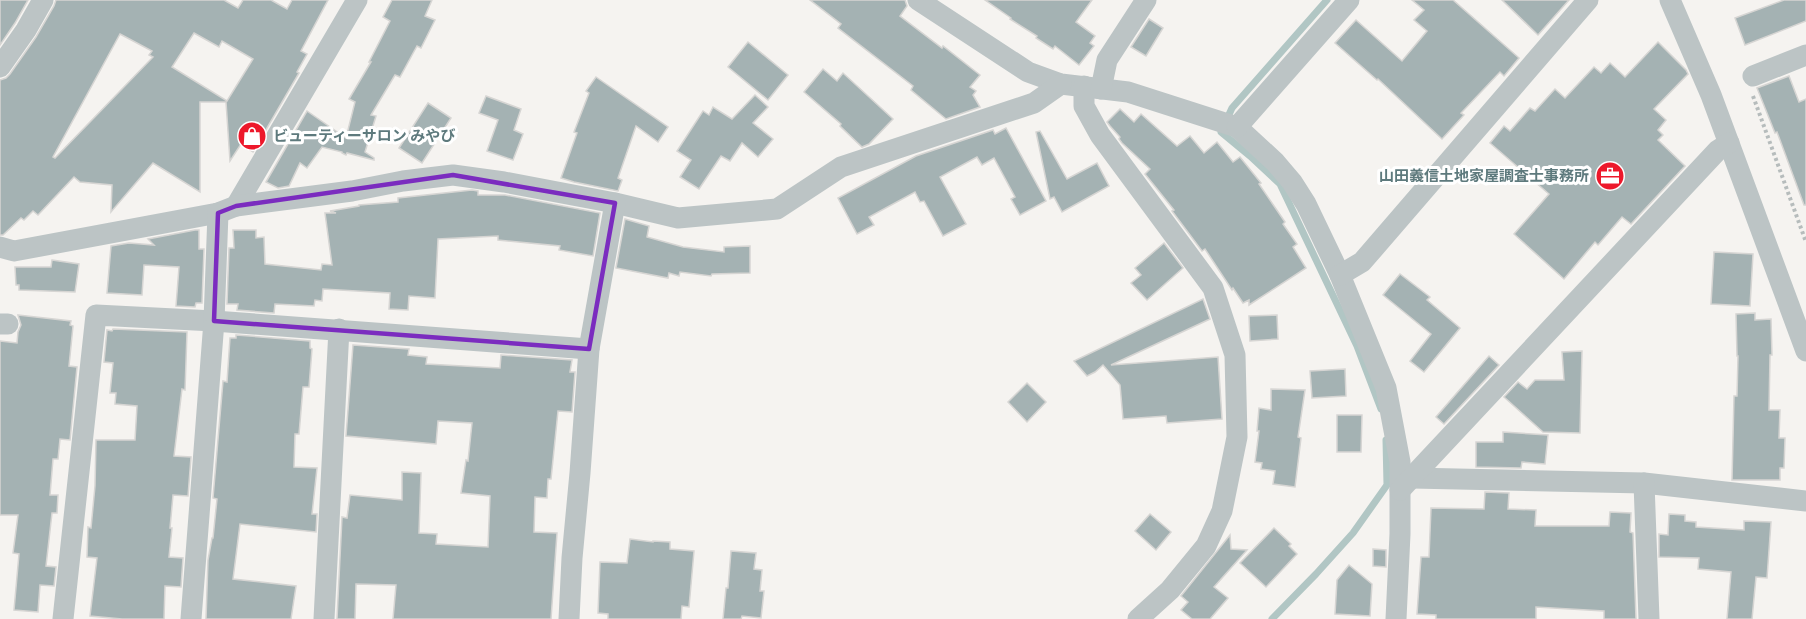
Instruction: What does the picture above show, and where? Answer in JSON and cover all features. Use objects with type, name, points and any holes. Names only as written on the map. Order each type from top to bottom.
[{"type":"street","points":[[0,67],[26,30],[43,0]]},
{"type":"street","points":[[191,619],[214,321],[227,210],[357,0]]},
{"type":"street","points":[[1138,619],[1170,590],[1206,546],[1222,511],[1237,437],[1235,355],[1213,288],[1100,135],[1084,106],[1107,60],[1146,0]]},
{"type":"street","points":[[1237,127],[1349,0]]},
{"type":"street","points":[[1340,275],[1362,262],[1588,0]]},
{"type":"street","points":[[1670,0],[1729,143],[1806,351]]},
{"type":"street","points":[[922,1],[1028,72],[1061,84],[1128,92],[1237,127],[1275,162],[1292,182],[1306,204],[1340,275],[1386,388],[1406,484],[1396,619]]},
{"type":"street","points":[[1752,83],[1806,55]]},
{"type":"street","points":[[0,247],[15,251],[227,210],[352,191],[403,180],[453,175],[615,203],[678,218],[777,209],[841,167],[1034,103],[1061,84]]},
{"type":"street","points":[[1406,484],[1718,150],[1729,143]]},
{"type":"street","points":[[569,619],[589,349],[615,203]]},
{"type":"street","points":[[63,619],[96,315],[339,329],[589,349]]},
{"type":"street","points":[[324,619],[339,329]]},
{"type":"street","points":[[1406,484],[1644,483],[1806,501]]},
{"type":"street","points":[[1644,483],[1649,619]]},
{"type":"path","points":[[1752,83],[1806,242]]},
{"type":"highlighted area","points":[[453,175],[615,203],[589,349],[214,321],[218,213],[236,206]]},
{"type":"building","points":[[0,0],[28,0],[0,45]]},
{"type":"building","points":[[56,0],[224,0],[238,8],[243,0],[271,0],[287,9],[292,0],[328,0],[301,51],[307,54],[297,72],[299,73],[253,152],[241,144],[230,161],[226,102],[200,102],[200,192],[153,163],[111,212],[112,185],[80,182],[74,177],[38,215],[33,211],[24,220],[21,218],[3,235],[0,235],[0,80],[10,74]],"holes":[[[194,33],[219,47],[222,41],[253,59],[227,101],[172,67]],[[120,34],[152,51],[149,55],[153,57],[55,158],[53,157]]]},
{"type":"building","points":[[392,0],[432,0],[425,16],[435,20],[421,48],[417,46],[400,77],[395,75],[371,115],[376,116],[365,152],[374,160],[347,153],[346,155],[322,147],[307,168],[300,163],[289,186],[278,188],[266,182],[307,111],[346,138],[355,102],[349,99],[371,62],[369,62],[390,21],[383,17]]},
{"type":"building","points":[[810,0],[905,0],[907,6],[900,16],[980,75],[970,87],[976,91],[973,95],[980,107],[946,119],[911,90],[913,86],[838,28],[841,24]]},
{"type":"building","points":[[985,0],[1092,0],[1076,22],[1095,36],[1090,43],[1094,46],[1079,65],[1055,46],[1053,49],[1036,38],[1037,36]]},
{"type":"building","points":[[1412,0],[1453,0],[1519,58],[1504,76],[1500,72],[1461,113],[1464,115],[1442,139],[1378,79],[1335,43],[1356,20],[1402,61],[1427,31],[1414,20],[1424,10]]},
{"type":"building","points":[[1502,0],[1569,0],[1538,35]]},
{"type":"building","points":[[1784,0],[1806,0],[1806,21],[1745,45],[1735,18]]},
{"type":"building","points":[[1149,19],[1163,28],[1146,56],[1131,47]]},
{"type":"building","points":[[748,42],[788,75],[768,100],[728,67]]},
{"type":"building","points":[[1658,42],[1688,74],[1654,109],[1666,120],[1658,130],[1663,135],[1658,140],[1685,166],[1631,224],[1622,217],[1598,245],[1595,242],[1564,279],[1514,234],[1549,194],[1490,143],[1504,126],[1510,131],[1530,108],[1535,111],[1555,89],[1565,98],[1594,67],[1601,73],[1610,63],[1625,77]]},
{"type":"building","points":[[823,69],[837,81],[843,73],[893,119],[869,144],[862,147],[840,126],[841,124],[804,92]]},
{"type":"building","points":[[1789,76],[1799,102],[1806,99],[1806,205],[1804,205],[1777,132],[1775,133],[1757,88]]},
{"type":"building","points":[[596,77],[668,127],[658,142],[636,126],[618,178],[622,180],[618,191],[561,178],[577,133],[574,132],[589,93],[586,91]]},
{"type":"building","points":[[755,95],[768,107],[753,123],[773,139],[758,157],[742,143],[730,161],[721,156],[699,189],[680,177],[691,160],[677,151],[703,111],[709,115],[713,107],[732,119]]},
{"type":"building","points":[[486,96],[521,109],[514,130],[523,134],[513,160],[487,151],[498,120],[479,113]]},
{"type":"building","points":[[428,103],[451,118],[422,163],[399,148]]},
{"type":"building","points":[[1120,109],[1134,122],[1141,114],[1177,146],[1190,136],[1204,153],[1217,142],[1233,162],[1240,157],[1261,183],[1259,184],[1285,222],[1283,224],[1297,244],[1293,247],[1306,268],[1249,305],[1249,300],[1243,303],[1205,249],[1202,251],[1172,211],[1174,210],[1145,174],[1150,169],[1122,143],[1120,137],[1107,122]]},
{"type":"building","points":[[1006,128],[1046,201],[1020,215],[1011,199],[1015,197],[994,158],[982,165],[977,157],[940,177],[966,224],[943,236],[924,201],[920,202],[915,192],[869,217],[874,225],[857,234],[838,198],[916,156],[993,130],[995,134]]},
{"type":"building","points":[[1040,131],[1067,179],[1097,163],[1109,186],[1062,212],[1054,197],[1050,199],[1036,132]]},
{"type":"building","points":[[478,191],[478,195],[505,195],[600,213],[593,256],[559,250],[560,246],[498,240],[498,236],[438,239],[435,298],[409,296],[408,310],[389,309],[390,293],[323,289],[322,301],[315,300],[314,306],[275,304],[274,313],[237,310],[238,304],[227,304],[229,248],[234,248],[233,230],[256,230],[256,238],[264,237],[265,264],[321,270],[322,264],[332,265],[325,213],[336,213],[330,211],[359,205],[398,202],[398,198]]},
{"type":"building","points":[[625,219],[649,226],[647,237],[683,247],[724,252],[724,247],[750,246],[750,273],[712,274],[711,276],[680,272],[679,276],[669,273],[668,278],[616,268]]},
{"type":"building","points":[[199,230],[199,249],[204,249],[202,303],[196,303],[195,307],[176,306],[179,267],[144,265],[142,295],[107,293],[111,246],[129,243],[154,245],[148,239]]},
{"type":"building","points":[[1164,243],[1183,268],[1147,300],[1131,283],[1141,275],[1135,268]]},
{"type":"building","points":[[1714,252],[1753,254],[1750,306],[1711,304]]},
{"type":"building","points":[[52,260],[79,264],[75,292],[19,290],[19,285],[16,285],[15,267],[51,267]]},
{"type":"building","points":[[1400,274],[1430,297],[1427,300],[1460,328],[1424,372],[1410,361],[1431,334],[1383,295]]},
{"type":"building","points":[[1203,299],[1210,319],[1111,365],[1218,357],[1222,419],[1167,423],[1166,416],[1123,419],[1120,385],[1103,365],[1087,376],[1074,361]]},
{"type":"building","points":[[1755,313],[1755,320],[1771,319],[1769,410],[1780,410],[1779,438],[1785,438],[1784,468],[1780,468],[1780,480],[1732,480],[1734,396],[1737,396],[1738,356],[1736,314]]},
{"type":"building","points":[[18,315],[71,321],[70,325],[73,326],[69,366],[77,367],[70,440],[60,439],[58,459],[53,459],[50,495],[58,495],[57,513],[52,513],[46,566],[56,567],[54,586],[40,585],[38,612],[14,610],[19,554],[13,553],[18,515],[0,515],[0,341],[17,343],[21,325]]},
{"type":"building","points":[[1277,315],[1278,339],[1250,341],[1249,316]]},
{"type":"building","points":[[113,329],[187,332],[185,390],[182,389],[174,456],[191,457],[188,496],[173,495],[169,557],[183,558],[181,587],[165,586],[164,619],[90,616],[97,558],[87,557],[88,527],[91,528],[95,486],[96,440],[135,440],[137,406],[115,404],[116,393],[110,393],[113,363],[104,362],[107,330],[112,331]]},
{"type":"building","points":[[236,335],[310,341],[312,349],[309,387],[303,387],[299,434],[295,434],[294,467],[317,468],[312,514],[317,514],[316,532],[240,524],[233,579],[296,586],[291,619],[206,619],[208,560],[217,499],[213,498],[223,381],[227,382],[230,338],[236,338]]},
{"type":"building","points":[[353,345],[409,349],[408,355],[427,357],[426,364],[500,368],[501,355],[572,360],[570,372],[575,372],[572,412],[558,411],[547,498],[535,497],[534,532],[557,533],[551,619],[393,619],[396,585],[356,584],[355,619],[337,619],[342,517],[347,518],[350,495],[402,500],[402,472],[421,473],[419,533],[437,534],[436,544],[488,547],[490,496],[461,493],[466,460],[468,461],[472,423],[438,421],[436,444],[346,436]]},
{"type":"building","points":[[1582,351],[1580,433],[1543,432],[1504,397],[1518,382],[1527,389],[1535,380],[1564,380],[1562,352]]},
{"type":"building","points":[[1489,356],[1499,365],[1444,424],[1436,417]]},
{"type":"building","points":[[1345,369],[1346,396],[1312,398],[1310,371]]},
{"type":"building","points":[[1027,383],[1046,402],[1027,422],[1008,402]]},
{"type":"building","points":[[1271,389],[1305,390],[1298,437],[1301,438],[1295,487],[1273,484],[1275,471],[1261,469],[1262,463],[1255,462],[1259,408],[1271,410]]},
{"type":"building","points":[[1337,415],[1362,415],[1361,452],[1337,452]]},
{"type":"building","points":[[1503,432],[1548,435],[1545,464],[1522,462],[1521,468],[1476,467],[1476,442],[1503,442]]},
{"type":"building","points":[[1485,492],[1509,493],[1508,509],[1536,510],[1535,526],[1609,526],[1610,512],[1631,513],[1630,532],[1633,533],[1636,619],[1604,619],[1604,611],[1536,607],[1536,619],[1436,619],[1436,615],[1417,614],[1421,557],[1429,557],[1431,508],[1484,509]]},
{"type":"building","points":[[1150,514],[1171,532],[1156,550],[1135,531]]},
{"type":"building","points":[[1669,514],[1685,515],[1685,521],[1696,522],[1696,527],[1744,530],[1744,521],[1771,522],[1767,578],[1756,577],[1752,619],[1727,619],[1731,572],[1698,569],[1699,558],[1659,557],[1659,534],[1668,535]]},
{"type":"building","points":[[1274,528],[1291,544],[1289,546],[1297,554],[1266,587],[1240,563]]},
{"type":"building","points":[[1230,535],[1231,549],[1247,550],[1214,587],[1228,598],[1210,619],[1192,619],[1181,610],[1188,602],[1181,596]]},
{"type":"building","points":[[630,539],[670,542],[670,549],[694,551],[689,607],[682,606],[681,619],[608,619],[608,614],[598,613],[600,562],[627,563]]},
{"type":"building","points":[[1373,549],[1386,550],[1386,567],[1373,566]]},
{"type":"building","points":[[731,551],[756,553],[754,569],[762,570],[760,591],[764,591],[761,618],[742,616],[741,619],[723,619]]},
{"type":"building","points":[[1349,565],[1372,584],[1370,616],[1335,614],[1337,580]]},
{"type":"waterway","points":[[1327,0],[1232,108],[1221,132],[1280,184],[1357,346],[1381,409]]},
{"type":"waterway","points":[[1272,619],[1353,533],[1387,485],[1386,440]]},
{"type":"place","name":"ビューティーサロン みやび","points":[[252,136]]},
{"type":"place","name":"山田義信土地家屋調査士事務所","points":[[1610,176]]}]
